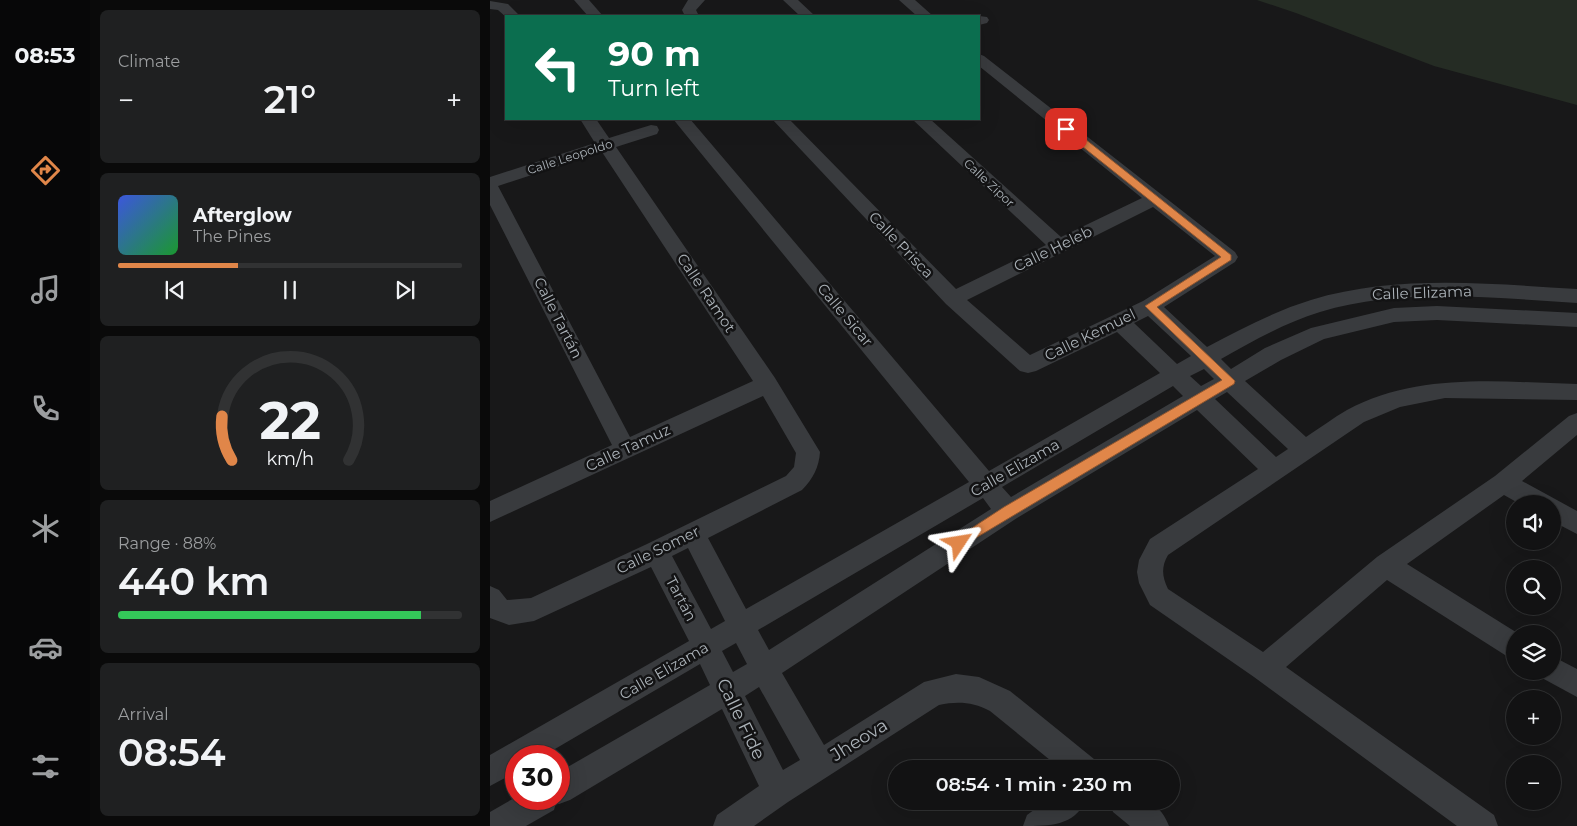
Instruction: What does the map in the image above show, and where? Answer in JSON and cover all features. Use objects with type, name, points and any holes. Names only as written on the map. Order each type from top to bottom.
[{"type":"street","points":[[692,15],[689,10],[692,4],[698,0]]},
{"type":"street","points":[[790,0],[807,15]]},
{"type":"street","points":[[906,0],[925,15]]},
{"type":"street","points":[[495,5],[507,8],[512,15]]},
{"type":"street","points":[[980,60],[1154,199]]},
{"type":"street","name":"Calle Ramot","points":[[589,120],[767,384],[808,452],[808,464],[805,473]]},
{"type":"street","name":"Calle Sicar","points":[[682,120],[1008,511]]},
{"type":"street","name":"Calle Prisca","points":[[781,120],[953,299],[1028,365]]},
{"type":"street","name":"Calle Zipor","points":[[921,120],[1058,246]]},
{"type":"street","name":"Calle Leopoldo","points":[[490,185],[650,130]]},
{"type":"street","name":"Calle Tartán","points":[[490,185],[625,450]]},
{"type":"street","name":"Calle Heleb","points":[[953,299],[1154,199]]},
{"type":"street","name":"Calle Kemuel","points":[[1028,365],[1150,306],[1228,258],[1154,199]]},
{"type":"street","name":"Calle Elizama","points":[[490,771],[986,484],[1274,322],[1316,306],[1358,295],[1396,290],[1437,289],[1577,296]]},
{"type":"street","points":[[1150,306],[1304,450]]},
{"type":"street","name":"Calle Elizama","points":[[570,783],[764,669],[1008,511],[1230,381],[1272,354],[1318,333],[1394,315],[1437,313],[1577,320]]},
{"type":"street","points":[[1120,322],[1273,469]]},
{"type":"street","name":"Calle Tamuz","points":[[490,512],[767,384]]},
{"type":"street","points":[[1483,826],[1264,668],[1159,597],[1150,580],[1150,560],[1159,546],[1273,469],[1356,416],[1397,399],[1445,390],[1577,392]]},
{"type":"street","points":[[1264,668],[1386,565],[1503,483],[1577,422]]},
{"type":"street","name":"Calle Somer","points":[[497,606],[520,613],[534,609],[656,552],[794,483],[805,473]]},
{"type":"street","points":[[1503,483],[1525,495]]},
{"type":"street","points":[[1561,515],[1577,523]]},
{"type":"street","points":[[693,533],[764,669],[819,765]]},
{"type":"street","name":"Tartán","points":[[656,552],[706,647]]},
{"type":"street","points":[[1386,565],[1506,640]]},
{"type":"street","name":"Calle Fide","points":[[706,647],[777,791]]},
{"type":"street","points":[[1561,674],[1577,684]]},
{"type":"street","name":"Jheova","points":[[728,826],[777,791],[934,692],[956,688],[979,690],[1000,701],[1073,760]]},
{"type":"street","points":[[496,826],[524,810]]},
{"type":"street","points":[[1038,826],[1059,810]]},
{"type":"street","points":[[1135,810],[1154,826]]},
{"type":"shaded area","points":[[1257,0],[1577,0],[1577,105],[1434,66]]},
{"type":"route","points":[[959,543],[1008,511],[1230,381],[1150,306],[1228,258],[1213,244],[1066,129]]}]
